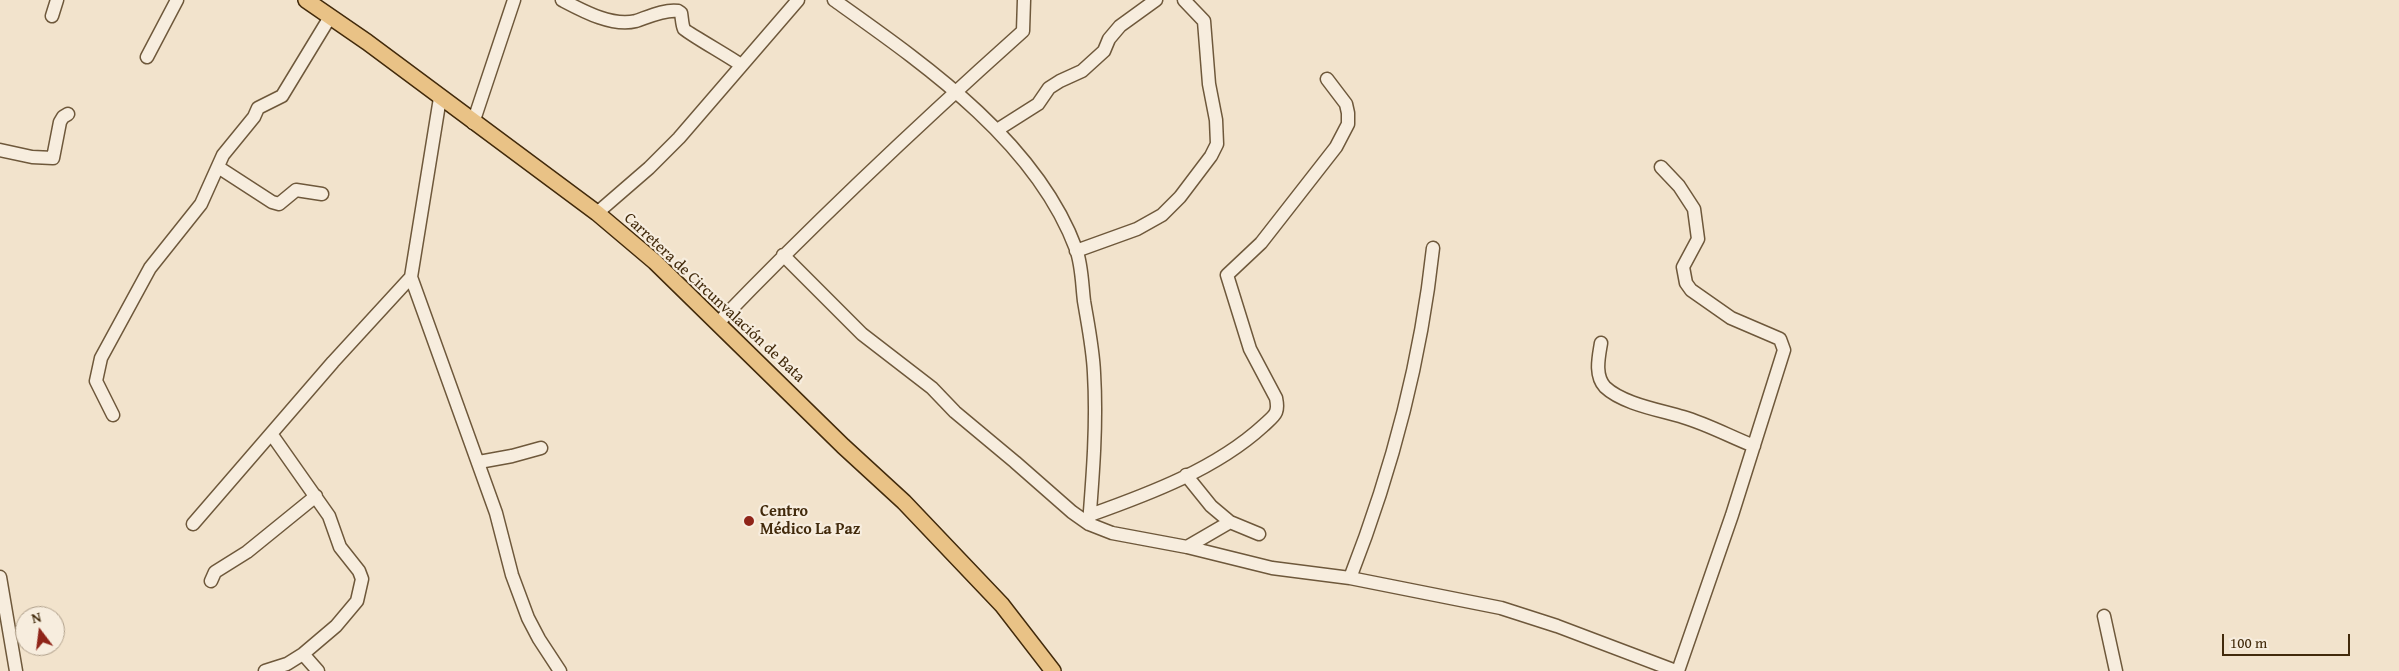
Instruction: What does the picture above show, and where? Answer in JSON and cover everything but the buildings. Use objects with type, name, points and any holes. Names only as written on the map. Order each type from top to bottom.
[{"type":"main road","name":"Carretera de Circunvalación de Bata","points":[[306,0],[596,213],[655,262],[917,515],[1002,605],[1052,671]]},
{"type":"street","points":[[52,16],[57,0]]},
{"type":"street","points":[[147,57],[177,0]]},
{"type":"street","points":[[473,123],[514,0]]},
{"type":"street","points":[[562,0],[581,10],[617,22],[633,22],[678,11],[681,13],[684,30],[719,49],[741,65]]},
{"type":"street","points":[[596,213],[649,168],[679,138],[798,0]]},
{"type":"street","points":[[834,0],[956,91],[997,130],[1036,179],[1065,225],[1076,251],[1094,372],[1095,443],[1090,519]]},
{"type":"street","points":[[718,323],[783,255],[956,91],[1023,31],[1024,0]]},
{"type":"street","points":[[997,130],[1038,104],[1049,88],[1082,71],[1104,51],[1109,39],[1120,26],[1156,0]]},
{"type":"street","points":[[1076,251],[1137,229],[1162,215],[1212,156],[1216,144],[1216,120],[1209,84],[1204,21],[1184,0]]},
{"type":"street","points":[[113,414],[96,381],[101,358],[150,268],[200,204],[223,155],[254,117],[258,108],[282,96],[330,17]]},
{"type":"street","points":[[1090,519],[1186,475],[1232,451],[1276,414],[1278,406],[1276,398],[1250,348],[1227,275],[1262,243],[1336,147],[1348,124],[1346,104],[1327,79]]},
{"type":"street","points":[[440,98],[411,277],[479,462],[496,513],[512,575],[528,618],[560,671]]},
{"type":"street","points":[[0,150],[32,157],[53,158],[60,122],[62,117],[68,114]]},
{"type":"street","points":[[218,167],[272,202],[279,204],[296,190],[322,194]]},
{"type":"street","points":[[783,255],[862,334],[932,388],[955,412],[1016,462],[1072,512],[1090,519],[1112,533],[1187,547],[1272,568],[1350,578],[1516,612],[1677,671],[1782,360],[1783,343],[1775,335],[1748,327],[1731,318],[1691,290],[1686,283],[1683,267],[1698,239],[1694,209],[1679,186],[1661,167]]},
{"type":"street","points":[[1350,578],[1367,535],[1406,394],[1428,300],[1433,248]]},
{"type":"street","points":[[193,524],[272,435],[332,362],[411,277]]},
{"type":"street","points":[[1601,343],[1598,365],[1600,377],[1605,386],[1631,402],[1684,417],[1754,446]]},
{"type":"street","points":[[265,671],[287,664],[304,654],[336,626],[357,601],[362,588],[359,571],[340,547],[332,522],[316,496],[272,435]]},
{"type":"street","points":[[479,462],[512,456],[540,448]]},
{"type":"street","points":[[1186,475],[1211,506],[1230,522],[1259,534]]},
{"type":"street","points":[[211,581],[215,572],[247,552],[316,496]]},
{"type":"street","points":[[1187,547],[1230,522]]},
{"type":"street","points":[[0,577],[16,671]]},
{"type":"street","points":[[2104,616],[2116,671]]},
{"type":"street","points":[[304,654],[318,671]]},
{"type":"place","name":"Centro Médico La Paz","points":[[749,521]]}]
